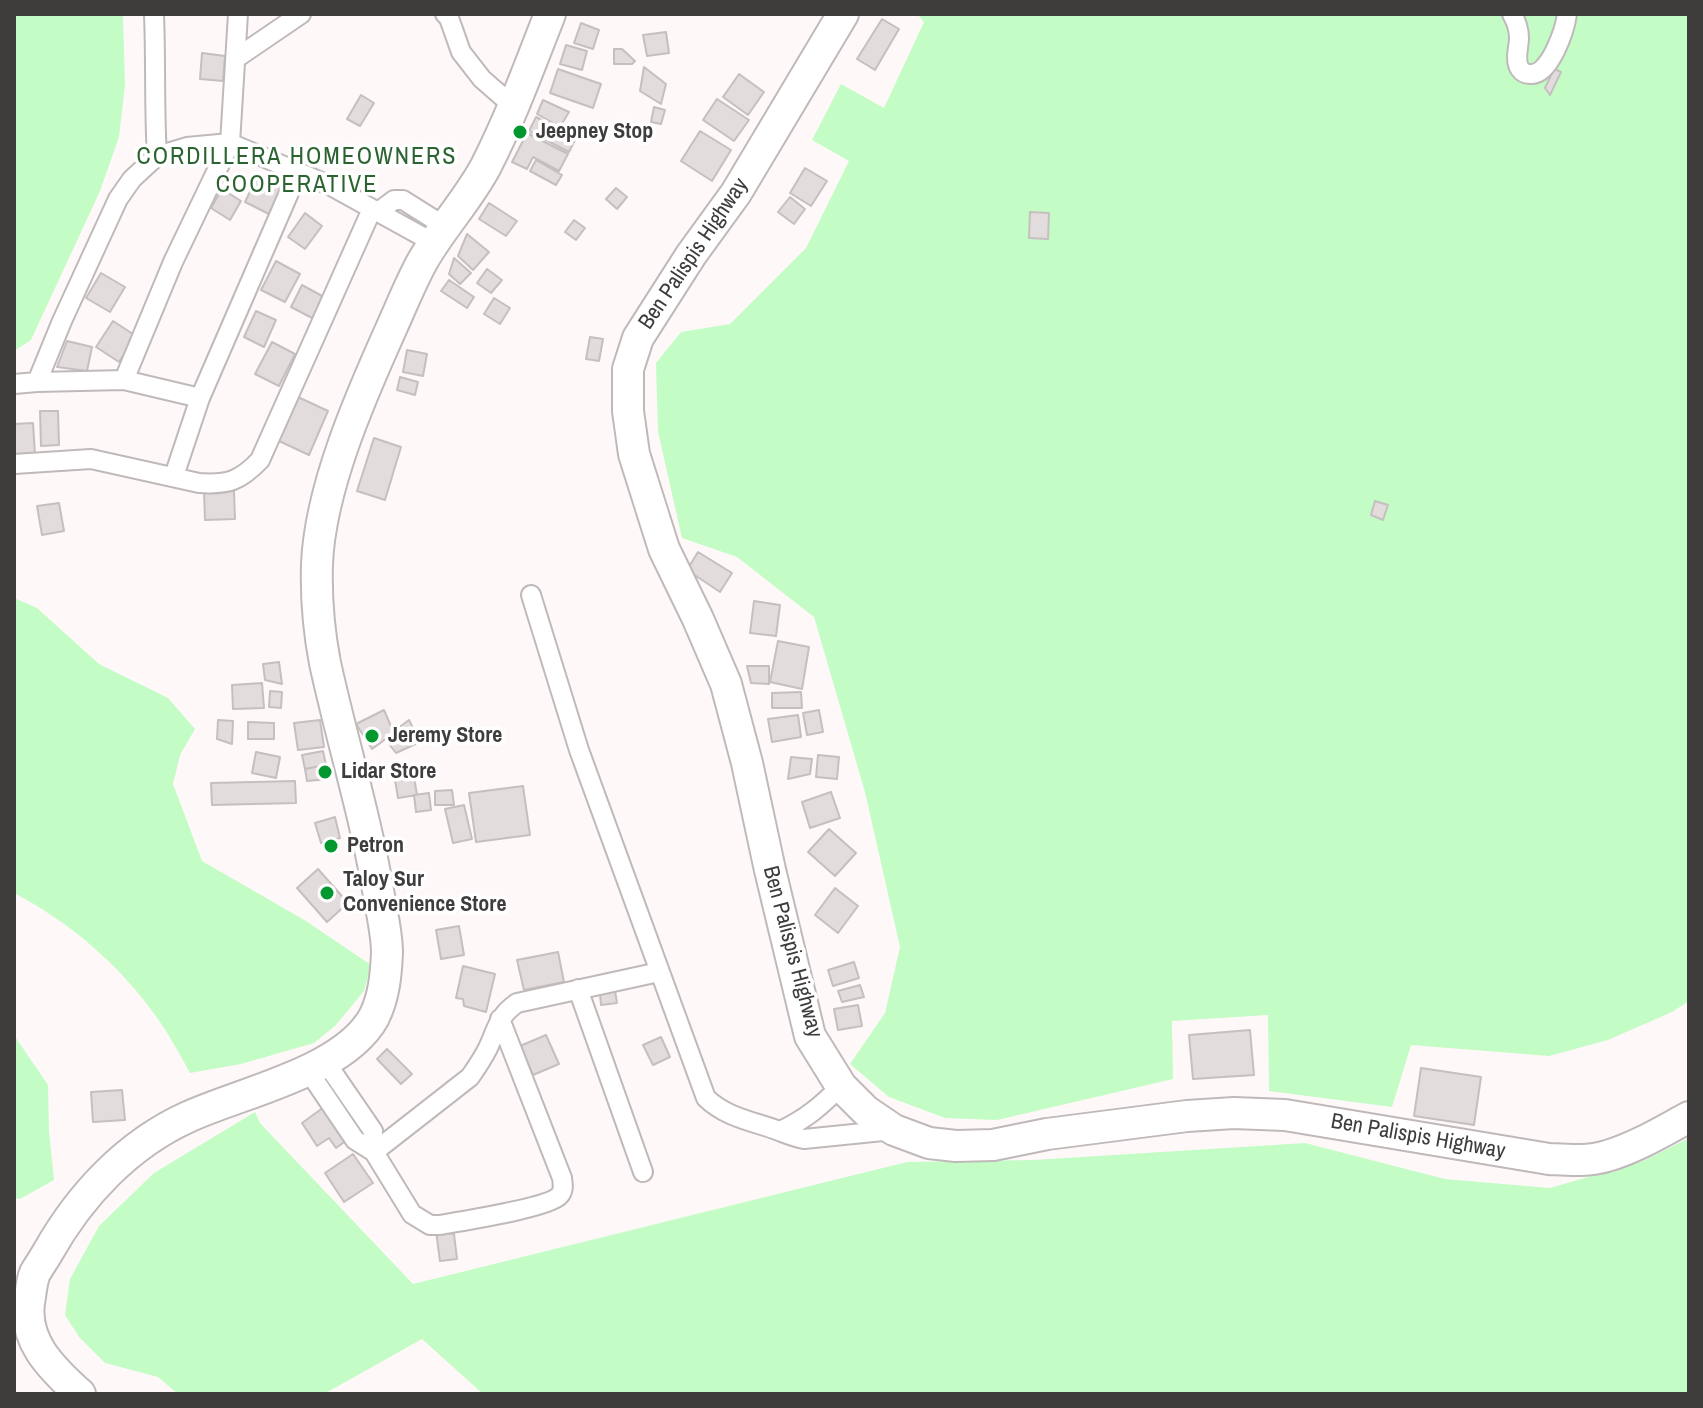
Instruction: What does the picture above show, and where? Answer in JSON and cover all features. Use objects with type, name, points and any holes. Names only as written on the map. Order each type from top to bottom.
[{"type":"main road","points":[[80,1394],[52,1368],[34,1341],[27,1312],[34,1276],[70,1217],[110,1170],[150,1138],[187,1117],[316,1065],[361,1035],[374,1017],[384,993],[387,948],[371,846],[324,656],[317,564],[322,518],[361,398],[422,262],[485,168],[550,14]]},
{"type":"main road","name":"Ben Palispis Highway","points":[[843,14],[736,193],[691,255],[638,338],[628,369],[628,411],[634,454],[664,549],[726,684],[810,1036],[841,1086],[866,1111],[894,1130],[929,1143],[956,1146],[993,1145],[1047,1134],[1234,1113],[1336,1123],[1549,1159],[1584,1160],[1607,1156],[1689,1117]]},
{"type":"street","points":[[154,14],[157,156]]},
{"type":"street","points":[[124,380],[173,262],[230,143],[238,14]]},
{"type":"street","points":[[235,59],[301,14]]},
{"type":"street","points":[[445,14],[461,52],[482,79],[513,106]]},
{"type":"street","points":[[1512,14],[1519,34],[1518,64],[1521,71],[1528,75],[1537,74],[1545,67],[1565,29],[1567,14]]},
{"type":"street","points":[[37,382],[118,199],[132,179],[157,156],[187,147],[230,143],[331,186],[375,211],[440,235]]},
{"type":"street","points":[[174,476],[200,398],[298,172]]},
{"type":"street","points":[[14,464],[91,459],[215,484],[233,482],[248,472],[260,460],[375,211]]},
{"type":"street","points":[[14,384],[124,380],[200,398]]},
{"type":"street","points":[[531,595],[579,750],[706,1098],[737,1118],[804,1139],[894,1130]]},
{"type":"street","points":[[373,1150],[470,1077],[484,1056],[500,1019],[517,1003],[659,972]]},
{"type":"street","points":[[578,989],[643,1172]]},
{"type":"street","points":[[316,1065],[355,1140],[373,1150],[412,1214],[430,1225],[548,1203],[563,1190],[562,1178],[500,1019]]},
{"type":"street","points":[[780,1131],[811,1114],[841,1086]]},
{"type":"green space","points":[[14,14],[123,14],[125,85],[119,137],[100,191],[31,340],[14,351]]},
{"type":"green space","points":[[917,14],[1689,14],[1689,1001],[1672,1012],[1608,1040],[1549,1056],[1411,1045],[1392,1107],[1269,1091],[1268,1015],[1172,1021],[1173,1079],[997,1120],[945,1118],[889,1097],[850,1064],[885,1013],[900,947],[865,792],[814,617],[737,557],[682,538],[658,432],[656,363],[681,332],[730,324],[806,248],[849,161],[812,140],[841,84],[884,108],[924,22]]},
{"type":"green space","points":[[14,598],[37,608],[99,664],[168,698],[195,729],[180,755],[173,784],[202,861],[306,921],[371,965],[364,991],[335,1026],[314,1043],[241,1064],[190,1073],[158,1019],[128,981],[75,932],[14,893]]},
{"type":"green space","points":[[14,1035],[48,1085],[54,1180],[20,1199],[14,1198]]},
{"type":"green space","points":[[255,1112],[260,1123],[413,1284],[907,1162],[1033,1160],[1305,1143],[1445,1179],[1550,1188],[1643,1161],[1689,1138],[1689,1394],[483,1394],[422,1339],[324,1394],[178,1394],[158,1377],[105,1363],[79,1337],[65,1315],[70,1279],[99,1226],[154,1173]]},
{"type":"building","points":[[882,19],[899,29],[875,70],[857,59]]},
{"type":"building","points":[[581,23],[599,30],[593,49],[574,43]]},
{"type":"building","points":[[666,32],[669,53],[647,56],[643,35]]},
{"type":"building","points":[[566,45],[587,51],[582,70],[560,64]]},
{"type":"building","points":[[614,49],[622,49],[635,61],[632,64],[614,64]]},
{"type":"building","points":[[202,53],[225,56],[223,81],[200,79]]},
{"type":"building","points":[[644,67],[666,84],[661,104],[640,91]]},
{"type":"building","points":[[558,69],[601,84],[593,108],[550,93]]},
{"type":"building","points":[[1554,69],[1561,72],[1550,95],[1545,88]]},
{"type":"building","points":[[739,74],[764,92],[748,115],[723,97]]},
{"type":"building","points":[[361,95],[374,103],[360,126],[347,119]]},
{"type":"building","points":[[717,99],[749,120],[734,141],[703,120]]},
{"type":"building","points":[[543,100],[569,112],[560,127],[537,114]]},
{"type":"building","points":[[654,107],[665,110],[661,124],[651,122]]},
{"type":"building","points":[[536,117],[576,138],[569,152],[529,131]]},
{"type":"building","points":[[700,131],[731,150],[712,181],[681,161]]},
{"type":"building","points":[[527,133],[568,154],[559,171],[533,157],[527,169],[512,162]]},
{"type":"building","points":[[536,160],[562,175],[556,185],[530,171]]},
{"type":"building","points":[[805,168],[827,181],[811,206],[790,193]]},
{"type":"building","points":[[258,175],[283,188],[269,214],[245,202]]},
{"type":"building","points":[[616,188],[627,197],[617,209],[606,199]]},
{"type":"building","points":[[222,189],[241,201],[230,220],[211,208]]},
{"type":"building","points":[[790,197],[805,209],[794,224],[778,212]]},
{"type":"building","points":[[489,203],[517,221],[506,236],[479,219]]},
{"type":"building","points":[[1030,212],[1049,213],[1048,239],[1029,238]]},
{"type":"building","points":[[305,213],[322,226],[305,249],[288,237]]},
{"type":"building","points":[[574,220],[585,228],[576,240],[565,232]]},
{"type":"building","points":[[467,234],[489,252],[473,270],[458,256]]},
{"type":"building","points":[[454,258],[471,273],[460,284],[449,274]]},
{"type":"building","points":[[276,261],[300,274],[285,302],[261,290]]},
{"type":"building","points":[[487,269],[502,280],[491,293],[477,283]]},
{"type":"building","points":[[101,273],[125,287],[110,312],[86,298]]},
{"type":"building","points":[[449,280],[474,297],[467,308],[441,291]]},
{"type":"building","points":[[302,285],[324,297],[312,318],[291,307]]},
{"type":"building","points":[[494,298],[510,308],[500,324],[484,314]]},
{"type":"building","points":[[256,311],[276,320],[264,347],[244,337]]},
{"type":"building","points":[[113,321],[136,336],[119,362],[96,347]]},
{"type":"building","points":[[590,337],[603,339],[599,361],[586,359]]},
{"type":"building","points":[[67,341],[92,347],[87,371],[57,367]]},
{"type":"building","points":[[272,342],[295,354],[279,386],[255,374]]},
{"type":"building","points":[[407,350],[427,354],[423,376],[403,372]]},
{"type":"building","points":[[400,377],[418,382],[415,395],[397,390]]},
{"type":"building","points":[[298,397],[328,411],[309,455],[279,441]]},
{"type":"building","points":[[40,411],[58,411],[59,445],[41,446]]},
{"type":"building","points":[[33,423],[35,455],[14,456],[14,424]]},
{"type":"building","points":[[374,438],[401,447],[385,500],[357,491]]},
{"type":"building","points":[[234,491],[235,519],[205,520],[204,492]]},
{"type":"building","points":[[1375,501],[1388,505],[1383,520],[1371,515]]},
{"type":"building","points":[[59,503],[64,531],[42,535],[37,506]]},
{"type":"building","points":[[698,552],[732,573],[720,592],[687,570]]},
{"type":"building","points":[[754,601],[780,605],[776,636],[750,633]]},
{"type":"building","points":[[778,641],[809,647],[802,689],[770,682]]},
{"type":"building","points":[[279,662],[282,684],[265,680],[263,664]]},
{"type":"building","points":[[747,666],[769,666],[769,684],[751,683]]},
{"type":"building","points":[[262,683],[264,708],[233,709],[232,685]]},
{"type":"building","points":[[270,691],[282,692],[281,708],[269,707]]},
{"type":"building","points":[[801,692],[802,708],[772,708],[772,693]]},
{"type":"building","points":[[384,710],[394,733],[372,749],[356,724]]},
{"type":"building","points":[[819,710],[823,732],[807,735],[803,713]]},
{"type":"building","points":[[798,715],[801,737],[772,742],[768,719]]},
{"type":"building","points":[[218,720],[233,721],[232,744],[217,739]]},
{"type":"building","points":[[320,720],[324,747],[298,750],[294,723]]},
{"type":"building","points":[[409,720],[420,742],[396,753],[389,744],[401,736],[398,728]]},
{"type":"building","points":[[248,722],[274,723],[274,739],[248,739]]},
{"type":"building","points":[[323,751],[326,765],[305,769],[302,755]]},
{"type":"building","points":[[256,752],[280,757],[276,778],[252,773]]},
{"type":"building","points":[[818,755],[839,757],[837,779],[816,777]]},
{"type":"building","points":[[791,757],[812,759],[810,774],[788,779]]},
{"type":"building","points":[[326,765],[329,779],[307,781],[305,769]]},
{"type":"building","points":[[414,777],[417,795],[398,798],[395,780]]},
{"type":"building","points":[[295,781],[296,803],[212,805],[211,783]]},
{"type":"building","points":[[523,786],[530,835],[476,842],[469,793]]},
{"type":"building","points":[[452,790],[454,805],[435,805],[435,791]]},
{"type":"building","points":[[831,792],[840,818],[810,828],[802,802]]},
{"type":"building","points":[[429,793],[431,810],[416,812],[414,795]]},
{"type":"building","points":[[464,805],[472,839],[453,843],[445,809]]},
{"type":"building","points":[[335,817],[340,838],[321,843],[315,823]]},
{"type":"building","points":[[829,829],[856,853],[835,876],[808,852]]},
{"type":"building","points":[[318,869],[348,903],[327,922],[297,888]]},
{"type":"building","points":[[835,888],[858,906],[838,933],[815,915]]},
{"type":"building","points":[[459,926],[464,955],[441,959],[436,930]]},
{"type":"building","points":[[558,952],[564,982],[524,990],[517,960]]},
{"type":"building","points":[[854,962],[859,978],[833,986],[828,970]]},
{"type":"building","points":[[463,966],[495,974],[486,1012],[464,1006],[463,999],[456,998]]},
{"type":"building","points":[[860,985],[864,997],[842,1002],[838,991]]},
{"type":"building","points":[[615,991],[617,1003],[601,1005],[600,994]]},
{"type":"building","points":[[858,1005],[862,1026],[838,1030],[834,1009]]},
{"type":"building","points":[[1250,1030],[1254,1075],[1193,1079],[1189,1035]]},
{"type":"building","points":[[546,1035],[559,1064],[533,1075],[520,1046]]},
{"type":"building","points":[[661,1037],[670,1057],[653,1065],[643,1045]]},
{"type":"building","points":[[387,1049],[412,1074],[401,1084],[377,1059]]},
{"type":"building","points":[[1421,1068],[1481,1077],[1474,1125],[1414,1116]]},
{"type":"building","points":[[122,1090],[125,1120],[93,1122],[91,1092]]},
{"type":"building","points":[[324,1107],[347,1140],[336,1148],[329,1138],[317,1146],[302,1123]]},
{"type":"building","points":[[353,1154],[373,1183],[344,1202],[325,1173]]},
{"type":"building","points":[[436,1231],[454,1234],[457,1259],[440,1261]]},
{"type":"place","name":"Jeepney Stop","points":[[520,132]]},
{"type":"place","name":"Jeremy Store","points":[[372,736]]},
{"type":"place","name":"Lidar Store","points":[[325,772]]},
{"type":"place","name":"Petron","points":[[331,846]]},
{"type":"place","name":"Taloy Sur Convenience Store","points":[[327,893]]},
{"type":"district","name":"CORDILLERA HOMEOWNERS COOPERATIVE","points":[[297,172]]}]
